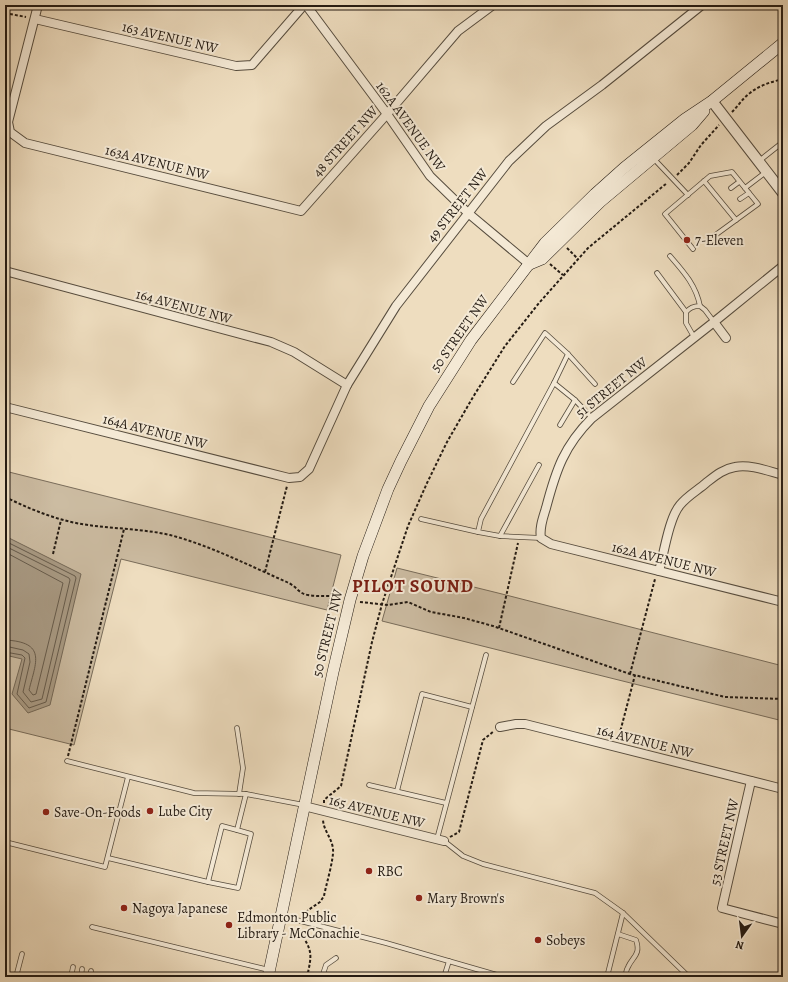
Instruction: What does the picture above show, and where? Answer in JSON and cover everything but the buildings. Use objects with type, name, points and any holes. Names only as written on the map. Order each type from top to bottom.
[{"type":"main road","name":"50 STREET NW","points":[[269,973],[333,672],[350,600],[362,556],[388,489],[413,435],[444,382],[486,318],[545,243],[595,194],[685,119],[712,101],[783,43]]},
{"type":"main road","name":"50 STREET NW","points":[[529,264],[542,259],[600,202],[692,125],[712,101]]},
{"type":"street","points":[[35,19],[38,5]]},
{"type":"street","name":"163 AVENUE NW","points":[[35,19],[236,66],[252,65],[305,5]]},
{"type":"street","name":"162A AVENUE NW","points":[[305,5],[387,114],[430,176],[468,213],[529,264]]},
{"type":"street","name":"48 STREET NW","points":[[301,211],[458,31],[493,5]]},
{"type":"street","name":"49 STREET NW","points":[[300,477],[309,469],[347,385],[396,306],[509,161],[558,116],[602,85],[702,5]]},
{"type":"street","name":"163A AVENUE NW","points":[[35,19],[8,122],[10,132],[25,142],[301,211]]},
{"type":"street","points":[[712,101],[783,193]]},
{"type":"street","name":"51 STREET NW","points":[[541,538],[540,533],[542,523],[558,467],[573,439],[592,418],[783,266]]},
{"type":"street","name":"164 AVENUE NW","points":[[5,272],[271,342],[294,352],[347,385]]},
{"type":"street","points":[[714,322],[726,338]]},
{"type":"street","name":"164A AVENUE NW","points":[[5,407],[289,478],[300,477]]},
{"type":"street","points":[[658,571],[676,511],[684,502],[718,474],[728,469],[740,466],[752,467],[783,475]]},
{"type":"street","name":"162A AVENUE NW","points":[[541,538],[551,544],[783,602]]},
{"type":"street","name":"164 AVENUE NW","points":[[500,727],[525,724],[783,789]]},
{"type":"street","name":"53 STREET NW","points":[[751,782],[722,908],[783,924]]},
{"type":"street","name":"165 AVENUE NW","points":[[304,806],[440,840]]},
{"type":"lane","points":[[759,161],[783,142]]},
{"type":"lane","points":[[653,157],[688,195]]},
{"type":"lane","points":[[744,188],[767,171]]},
{"type":"lane","points":[[693,250],[665,214],[710,176],[732,172],[758,204],[714,236]]},
{"type":"lane","points":[[704,182],[736,220]]},
{"type":"lane","points":[[731,188],[739,182]]},
{"type":"lane","points":[[740,199],[749,193]]},
{"type":"lane","points":[[718,198],[722,194]]},
{"type":"lane","points":[[728,210],[732,206]]},
{"type":"lane","points":[[670,256],[692,285],[700,306],[714,322]]},
{"type":"lane","points":[[657,273],[686,312],[686,323],[694,338]]},
{"type":"lane","points":[[686,312],[692,307],[700,306]]},
{"type":"lane","points":[[513,382],[545,333],[568,354],[595,384]]},
{"type":"lane","points":[[478,532],[481,518],[554,383],[568,354]]},
{"type":"lane","points":[[554,383],[575,400],[592,418]]},
{"type":"lane","points":[[560,425],[575,400]]},
{"type":"lane","points":[[500,536],[539,465]]},
{"type":"lane","points":[[421,519],[500,536],[541,538]]},
{"type":"lane","points":[[486,655],[446,803],[440,840],[463,856],[483,864],[595,893],[623,913],[688,976],[692,977]]},
{"type":"lane","points":[[397,791],[422,694],[472,708]]},
{"type":"lane","points":[[237,728],[244,768],[239,794]]},
{"type":"lane","points":[[67,761],[194,793],[246,794],[304,806]]},
{"type":"lane","points":[[5,842],[106,867],[128,776]]},
{"type":"lane","points":[[369,784],[446,803]]},
{"type":"lane","points":[[237,830],[246,794]]},
{"type":"lane","points":[[108,858],[208,882],[238,888],[251,834],[222,826],[208,882]]},
{"type":"lane","points":[[607,977],[623,913]]},
{"type":"lane","points":[[281,916],[386,942],[449,962],[504,977]]},
{"type":"lane","points":[[92,927],[269,973]]},
{"type":"lane","points":[[618,934],[636,940],[638,947],[635,957],[628,966],[625,977]]},
{"type":"lane","points":[[16,977],[22,954]]},
{"type":"lane","points":[[322,977],[326,965],[336,958]]},
{"type":"lane","points":[[444,977],[449,962]]},
{"type":"lane","points":[[71,977],[73,967]]},
{"type":"lane","points":[[81,977],[82,969]]},
{"type":"lane","points":[[90,977],[91,971]]},
{"type":"path","points":[[5,13],[35,19]]},
{"type":"path","points":[[735,109],[750,92],[768,83],[783,79]]},
{"type":"path","points":[[677,175],[689,163],[701,145],[718,125]]},
{"type":"path","points":[[324,800],[341,786],[372,642],[382,604],[408,526],[447,442],[505,346],[563,275],[588,248],[666,184]]},
{"type":"path","points":[[567,248],[578,259]]},
{"type":"path","points":[[547,263],[563,275]]},
{"type":"path","points":[[265,572],[289,478]]},
{"type":"path","points":[[5,497],[44,515],[62,520],[155,532],[203,545],[292,585],[304,594],[343,598]]},
{"type":"path","points":[[53,554],[62,520]]},
{"type":"path","points":[[67,761],[124,529]]},
{"type":"path","points":[[499,628],[519,538]]},
{"type":"path","points":[[630,674],[658,571]]},
{"type":"path","points":[[358,602],[388,605],[408,602],[428,611],[464,618],[499,628],[630,674],[725,697],[783,699]]},
{"type":"path","points":[[617,747],[635,675]]},
{"type":"path","points":[[440,840],[459,832],[483,740],[500,727]]},
{"type":"path","points":[[304,913],[322,900],[330,866],[333,851],[331,839],[323,824]]},
{"type":"path","points":[[299,931],[310,948],[311,959],[307,977]]},
{"type":"shaded area","points":[[5,471],[341,555],[327,610],[121,559],[74,745],[5,728]]},
{"type":"shaded area","points":[[397,568],[783,666],[783,721],[382,621]]},
{"type":"water","points":[[5,537],[81,574],[50,705],[28,713],[12,694],[22,659],[5,655]]},
{"type":"place","name":"7-Eleven","points":[[687,240]]},
{"type":"place","name":"Lube City","points":[[150,811]]},
{"type":"place","name":"Save-On-Foods","points":[[46,812]]},
{"type":"place","name":"RBC","points":[[369,871]]},
{"type":"place","name":"Mary Brown's","points":[[419,898]]},
{"type":"place","name":"Nagoya Japanese","points":[[124,908]]},
{"type":"place","name":"Edmonton Public Library - McConachie","points":[[229,925]]},
{"type":"place","name":"Sobeys","points":[[538,940]]},
{"type":"district","name":"PILOT SOUND","points":[[413,586]]}]
